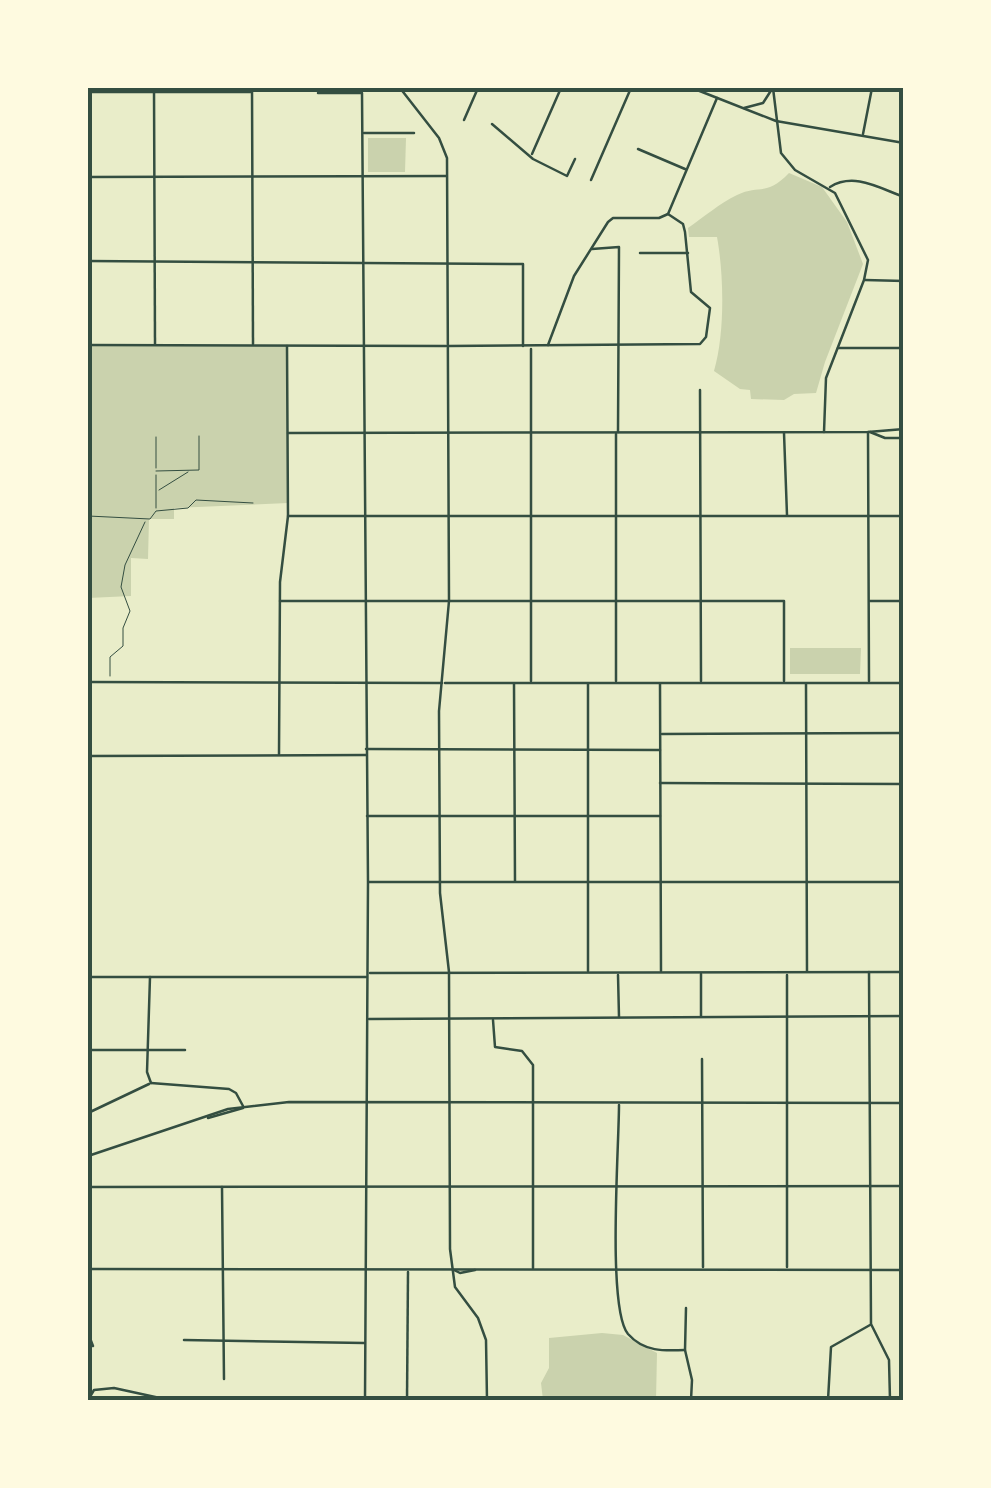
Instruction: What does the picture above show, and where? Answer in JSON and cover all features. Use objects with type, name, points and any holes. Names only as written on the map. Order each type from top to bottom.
[{"type":"street","points":[[400,88],[444,144],[447,176],[449,600],[439,749],[440,882],[449,972],[451,1269],[457,1290],[484,1332],[487,1400]]},
{"type":"street","points":[[464,120],[478,88]]},
{"type":"street","points":[[531,155],[560,88]]},
{"type":"street","points":[[591,180],[631,88]]},
{"type":"street","points":[[692,88],[776,121],[904,144]]},
{"type":"street","points":[[742,108],[763,103],[772,88]]},
{"type":"street","points":[[772,88],[778,140],[785,159],[794,170],[830,187],[864,246],[868,266],[824,384],[824,432]]},
{"type":"street","points":[[863,136],[872,88]]},
{"type":"street","points":[[154,90],[155,346]]},
{"type":"street","points":[[88,92],[252,90],[252,346]]},
{"type":"street","points":[[318,93],[362,93],[368,882],[365,1400]]},
{"type":"street","points":[[547,346],[574,276],[613,218],[659,218],[668,214],[717,98]]},
{"type":"street","points":[[492,124],[537,162],[567,176],[574,159]]},
{"type":"street","points":[[362,133],[414,133]]},
{"type":"street","points":[[638,149],[687,169]]},
{"type":"street","points":[[88,177],[447,176]]},
{"type":"street","points":[[830,187],[858,180],[904,197]]},
{"type":"street","points":[[88,345],[700,344],[706,337],[710,308],[691,292],[683,224],[668,214]]},
{"type":"street","points":[[591,249],[619,247],[616,682]]},
{"type":"street","points":[[640,252],[688,252]]},
{"type":"street","points":[[88,261],[522,264],[523,346]]},
{"type":"street","points":[[864,280],[904,280]]},
{"type":"street","points":[[279,754],[280,601],[288,516],[287,346]]},
{"type":"street","points":[[531,346],[531,682]]},
{"type":"street","points":[[836,348],[904,348]]},
{"type":"street","points":[[700,390],[700,682]]},
{"type":"street","points":[[288,433],[868,432],[904,428]]},
{"type":"street","points":[[784,432],[787,517]]},
{"type":"street","points":[[868,432],[885,438],[904,438]]},
{"type":"street","points":[[868,432],[869,682]]},
{"type":"street","points":[[156,471],[199,470],[199,436]]},
{"type":"street","points":[[156,437],[156,512]]},
{"type":"street","points":[[156,491],[190,470]]},
{"type":"street","points":[[110,676],[110,657],[123,646],[122,628],[130,612],[121,588],[125,565],[146,519],[156,512],[188,508],[196,500],[253,504]]},
{"type":"street","points":[[88,516],[146,519]]},
{"type":"street","points":[[288,516],[904,516]]},
{"type":"street","points":[[280,601],[784,601],[784,682]]},
{"type":"street","points":[[868,601],[904,601]]},
{"type":"street","points":[[88,682],[904,682]]},
{"type":"street","points":[[514,682],[515,882]]},
{"type":"street","points":[[588,682],[588,973]]},
{"type":"street","points":[[660,682],[661,973]]},
{"type":"street","points":[[806,682],[807,972]]},
{"type":"street","points":[[660,734],[904,734]]},
{"type":"street","points":[[88,756],[439,749],[660,750]]},
{"type":"street","points":[[660,784],[904,784]]},
{"type":"street","points":[[367,816],[660,816]]},
{"type":"street","points":[[368,882],[904,882]]},
{"type":"street","points":[[787,972],[787,1269]]},
{"type":"street","points":[[869,972],[871,1324],[888,1356],[890,1400]]},
{"type":"street","points":[[88,977],[904,972]]},
{"type":"street","points":[[618,973],[618,1018]]},
{"type":"street","points":[[701,973],[702,1017]]},
{"type":"street","points":[[150,977],[150,1083]]},
{"type":"street","points":[[367,1019],[904,1016]]},
{"type":"street","points":[[493,1017],[494,1047],[522,1051],[532,1060],[534,1270]]},
{"type":"street","points":[[88,1050],[185,1050]]},
{"type":"street","points":[[702,1059],[702,1269]]},
{"type":"street","points":[[88,1113],[150,1083],[228,1088],[239,1096],[244,1107]]},
{"type":"street","points":[[88,1156],[244,1107],[289,1102],[904,1103]]},
{"type":"street","points":[[618,1102],[620,1317],[628,1334],[650,1349],[685,1350]]},
{"type":"street","points":[[88,1186],[904,1186]]},
{"type":"street","points":[[222,1187],[224,1378]]},
{"type":"street","points":[[88,1269],[451,1269],[460,1273],[476,1269],[904,1270]]},
{"type":"street","points":[[407,1400],[408,1270]]},
{"type":"street","points":[[686,1308],[685,1350],[692,1380],[691,1400]]},
{"type":"street","points":[[828,1400],[831,1347],[871,1324]]},
{"type":"street","points":[[88,1333],[93,1346]]},
{"type":"street","points":[[184,1340],[365,1343]]},
{"type":"street","points":[[88,1400],[94,1390],[106,1387],[169,1400]]},
{"type":"green space","points":[[368,138],[406,138],[405,172],[368,172]]},
{"type":"green space","points":[[789,173],[822,187],[847,222],[863,264],[816,393],[794,394],[784,400],[751,399],[750,390],[740,389],[714,371],[722,304],[717,237],[689,237],[688,228],[731,198],[768,188]]},
{"type":"green space","points":[[88,345],[287,346],[288,503],[174,508],[174,519],[149,519],[148,559],[131,558],[131,596],[88,598]]},
{"type":"green space","points":[[790,648],[861,648],[860,674],[790,674]]},
{"type":"green space","points":[[623,1335],[657,1353],[656,1400],[543,1400],[541,1383],[549,1368],[549,1338]]}]
